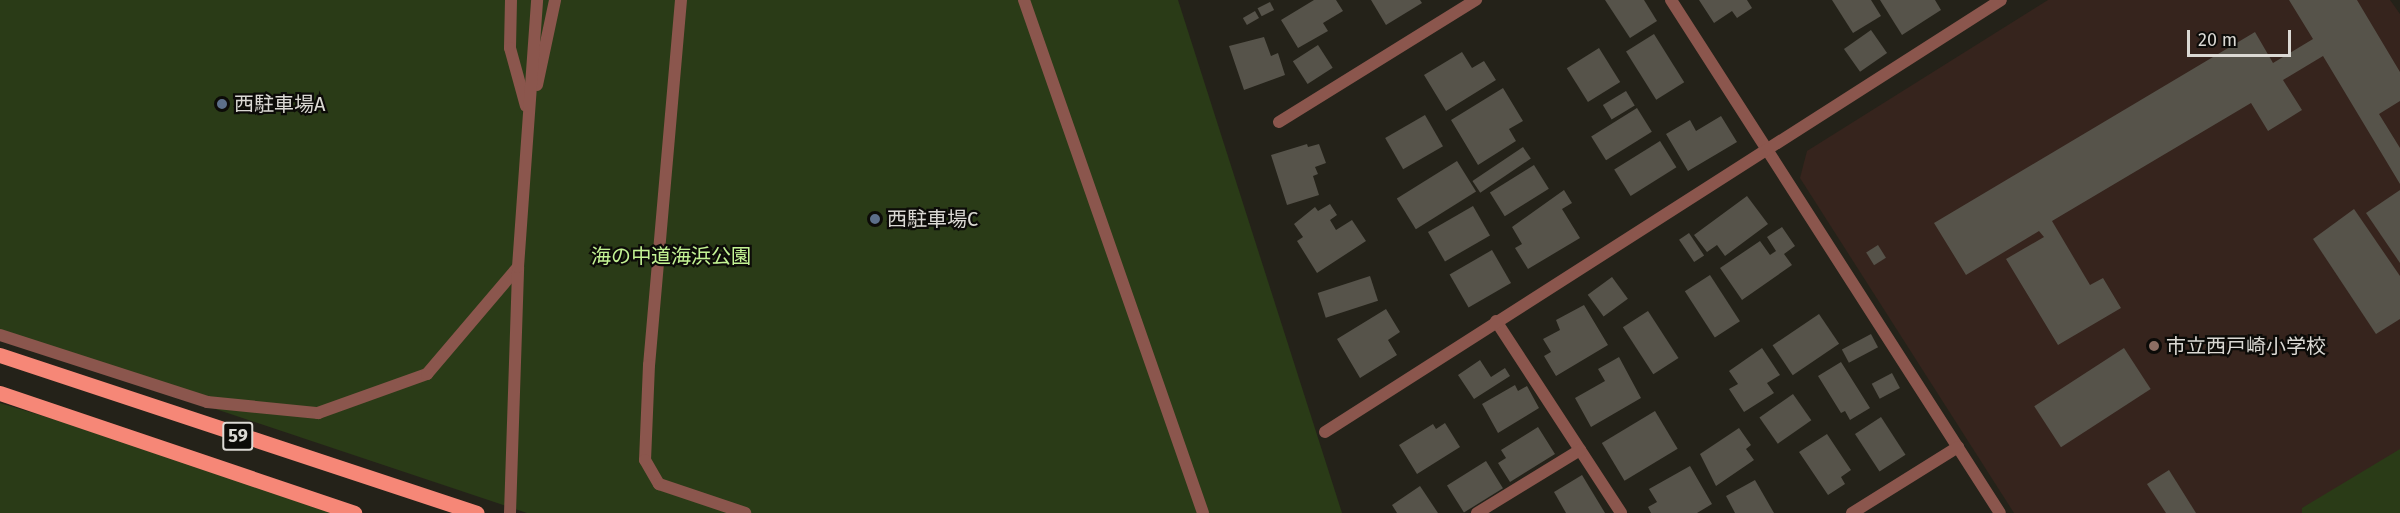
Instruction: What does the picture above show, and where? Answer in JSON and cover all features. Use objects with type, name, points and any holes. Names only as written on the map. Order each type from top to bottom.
[{"type":"main road","name":"59","points":[[0,355],[477,513]]},
{"type":"main road","name":"59","points":[[0,393],[354,513]]},
{"type":"street","points":[[511,0],[510,48],[529,116]]},
{"type":"street","points":[[510,513],[518,267],[537,0]]},
{"type":"street","points":[[529,116],[555,0]]},
{"type":"street","points":[[681,0],[648,365],[645,460],[659,484],[745,513]]},
{"type":"street","points":[[1024,0],[1203,513]]},
{"type":"street","points":[[1280,122],[1476,0]]},
{"type":"street","points":[[1671,0],[2000,513]]},
{"type":"street","points":[[1325,432],[1766,148],[2001,0]]},
{"type":"street","points":[[0,335],[207,402],[318,413],[427,374],[518,267]]},
{"type":"street","points":[[1497,321],[1621,513]]},
{"type":"street","points":[[1852,513],[1958,447]]},
{"type":"street","points":[[1477,513],[1580,450]]},
{"type":"shaded area","name":"市立西戸崎小学校","points":[[2048,0],[2390,0],[2400,14],[2400,513],[2014,513],[1800,178],[1807,151]]},
{"type":"green space","name":"海の中道海浜公園","points":[[0,0],[1178,0],[1342,513],[527,513],[0,337]]},
{"type":"green space","points":[[0,403],[63,422],[334,513],[0,513]]},
{"type":"green space","points":[[2400,449],[2400,513],[2302,513],[2302,508]]},
{"type":"building","points":[[1314,0],[1336,0],[1343,11],[1323,23],[1328,31],[1298,48],[1281,20]]},
{"type":"building","points":[[1371,0],[1420,0],[1422,3],[1386,25]]},
{"type":"building","points":[[1605,0],[1644,0],[1657,21],[1630,38]]},
{"type":"building","points":[[1699,0],[1747,0],[1752,8],[1737,18],[1732,11],[1714,23]]},
{"type":"building","points":[[1832,0],[1871,0],[1881,16],[1853,33]]},
{"type":"building","points":[[1880,0],[1935,0],[1941,10],[1902,35]]},
{"type":"building","points":[[2289,0],[2357,0],[2400,72],[2400,101],[2379,114],[2400,148],[2400,184],[2323,56],[2283,80],[2302,110],[2268,131],[2251,103],[2052,221],[2090,285],[2103,278],[2121,308],[2058,345],[2006,259],[2044,237],[2039,231],[1966,275],[1934,223],[2255,32],[2273,63],[2313,39]]},
{"type":"building","points":[[1270,2],[1274,10],[1262,16],[1258,8]]},
{"type":"building","points":[[1255,11],[1259,18],[1247,25],[1243,18]]},
{"type":"building","points":[[1871,30],[1887,53],[1860,72],[1844,49]]},
{"type":"building","points":[[1654,34],[1684,82],[1656,100],[1626,51]]},
{"type":"building","points":[[1264,37],[1271,56],[1278,53],[1285,75],[1244,90],[1229,46]]},
{"type":"building","points":[[1318,45],[1333,68],[1308,84],[1293,61]]},
{"type":"building","points":[[1599,48],[1620,82],[1588,102],[1567,68]]},
{"type":"building","points":[[1462,52],[1472,68],[1484,61],[1496,80],[1446,111],[1424,75]]},
{"type":"building","points":[[1503,88],[1523,121],[1509,129],[1516,141],[1478,165],[1451,120]]},
{"type":"building","points":[[1626,91],[1635,106],[1612,119],[1603,105]]},
{"type":"building","points":[[1637,108],[1652,132],[1606,160],[1591,137]]},
{"type":"building","points":[[1425,115],[1443,146],[1403,169],[1385,138]]},
{"type":"building","points":[[1721,116],[1737,142],[1688,171],[1666,134],[1690,120],[1696,131]]},
{"type":"building","points":[[1660,141],[1676,167],[1631,196],[1614,170]]},
{"type":"building","points":[[1307,144],[1308,147],[1319,144],[1326,163],[1315,167],[1318,174],[1313,176],[1319,195],[1287,205],[1271,155]]},
{"type":"building","points":[[1523,147],[1531,159],[1480,193],[1472,181]]},
{"type":"building","points":[[1457,161],[1476,192],[1416,229],[1397,199]]},
{"type":"building","points":[[1534,165],[1549,189],[1505,216],[1490,193]]},
{"type":"building","points":[[1564,190],[1572,203],[1562,209],[1580,238],[1528,269],[1515,248],[1522,244],[1512,227]]},
{"type":"building","points":[[2400,190],[2400,263],[2366,213]]},
{"type":"building","points":[[1747,196],[1768,224],[1725,256],[1717,245],[1707,252],[1694,235]]},
{"type":"building","points":[[1330,204],[1337,215],[1330,220],[1336,230],[1352,220],[1366,241],[1317,273],[1297,241],[1303,237],[1294,224],[1315,207],[1318,211]]},
{"type":"building","points":[[1473,206],[1490,235],[1445,261],[1428,232]]},
{"type":"building","points":[[2354,209],[2400,276],[2400,319],[2376,334],[2313,239]]},
{"type":"building","points":[[1782,227],[1795,246],[1784,254],[1792,265],[1742,300],[1720,268],[1760,241],[1770,255],[1776,251],[1767,237]]},
{"type":"building","points":[[1689,233],[1704,255],[1694,262],[1679,240]]},
{"type":"building","points":[[1878,245],[1886,258],[1874,265],[1866,252]]},
{"type":"building","points":[[1492,250],[1511,283],[1469,307],[1450,274]]},
{"type":"building","points":[[1710,275],[1740,321],[1715,337],[1685,291]]},
{"type":"building","points":[[1370,276],[1378,301],[1326,318],[1318,293]]},
{"type":"building","points":[[1612,277],[1628,299],[1604,316],[1588,295]]},
{"type":"building","points":[[1584,305],[1608,345],[1556,376],[1544,356],[1551,352],[1543,339],[1560,330],[1556,320]]},
{"type":"building","points":[[1386,309],[1400,332],[1388,340],[1397,355],[1360,378],[1337,339]]},
{"type":"building","points":[[1648,311],[1678,358],[1653,374],[1623,327]]},
{"type":"building","points":[[1819,314],[1839,344],[1793,375],[1773,345]]},
{"type":"building","points":[[1871,334],[1878,347],[1849,363],[1842,349]]},
{"type":"building","points":[[1762,348],[1780,375],[1767,383],[1774,393],[1744,412],[1729,389],[1738,384],[1729,371]]},
{"type":"building","points":[[2124,348],[2151,389],[2061,447],[2034,406]]},
{"type":"building","points":[[1619,357],[1641,398],[1591,427],[1575,398],[1605,381],[1598,369]]},
{"type":"building","points":[[1480,360],[1491,377],[1505,368],[1510,376],[1474,399],[1458,375]]},
{"type":"building","points":[[1841,362],[1870,408],[1850,420],[1845,411],[1841,413],[1818,376]]},
{"type":"building","points":[[1892,373],[1900,388],[1880,399],[1872,384]]},
{"type":"building","points":[[1515,385],[1518,391],[1527,386],[1539,408],[1498,433],[1482,404]]},
{"type":"building","points":[[1793,394],[1811,420],[1778,444],[1759,418]]},
{"type":"building","points":[[1655,411],[1678,449],[1625,481],[1602,443]]},
{"type":"building","points":[[1881,417],[1906,455],[1880,472],[1855,434]]},
{"type":"building","points":[[1445,423],[1460,447],[1417,474],[1399,445],[1433,424],[1436,429]]},
{"type":"building","points":[[1538,427],[1555,454],[1510,482],[1498,463],[1506,458],[1501,450]]},
{"type":"building","points":[[1739,428],[1751,445],[1746,449],[1754,460],[1716,486],[1700,454]]},
{"type":"building","points":[[1827,434],[1851,470],[1841,477],[1845,484],[1828,495],[1799,452]]},
{"type":"building","points":[[1486,461],[1503,488],[1464,513],[1447,485]]},
{"type":"building","points":[[1690,466],[1712,504],[1697,513],[1651,513],[1648,507],[1657,502],[1649,489]]},
{"type":"building","points":[[2169,470],[2196,513],[2166,513],[2147,484]]},
{"type":"building","points":[[1582,475],[1605,513],[1566,513],[1554,492]]},
{"type":"building","points":[[1755,480],[1774,513],[1735,513],[1726,496]]},
{"type":"building","points":[[1420,486],[1438,513],[1397,513],[1392,505]]},
{"type":"place","name":"西駐車場A","points":[[222,104]]},
{"type":"place","name":"西駐車場C","points":[[875,219]]},
{"type":"place","name":"市立西戸崎小学校","points":[[2154,346]]}]
